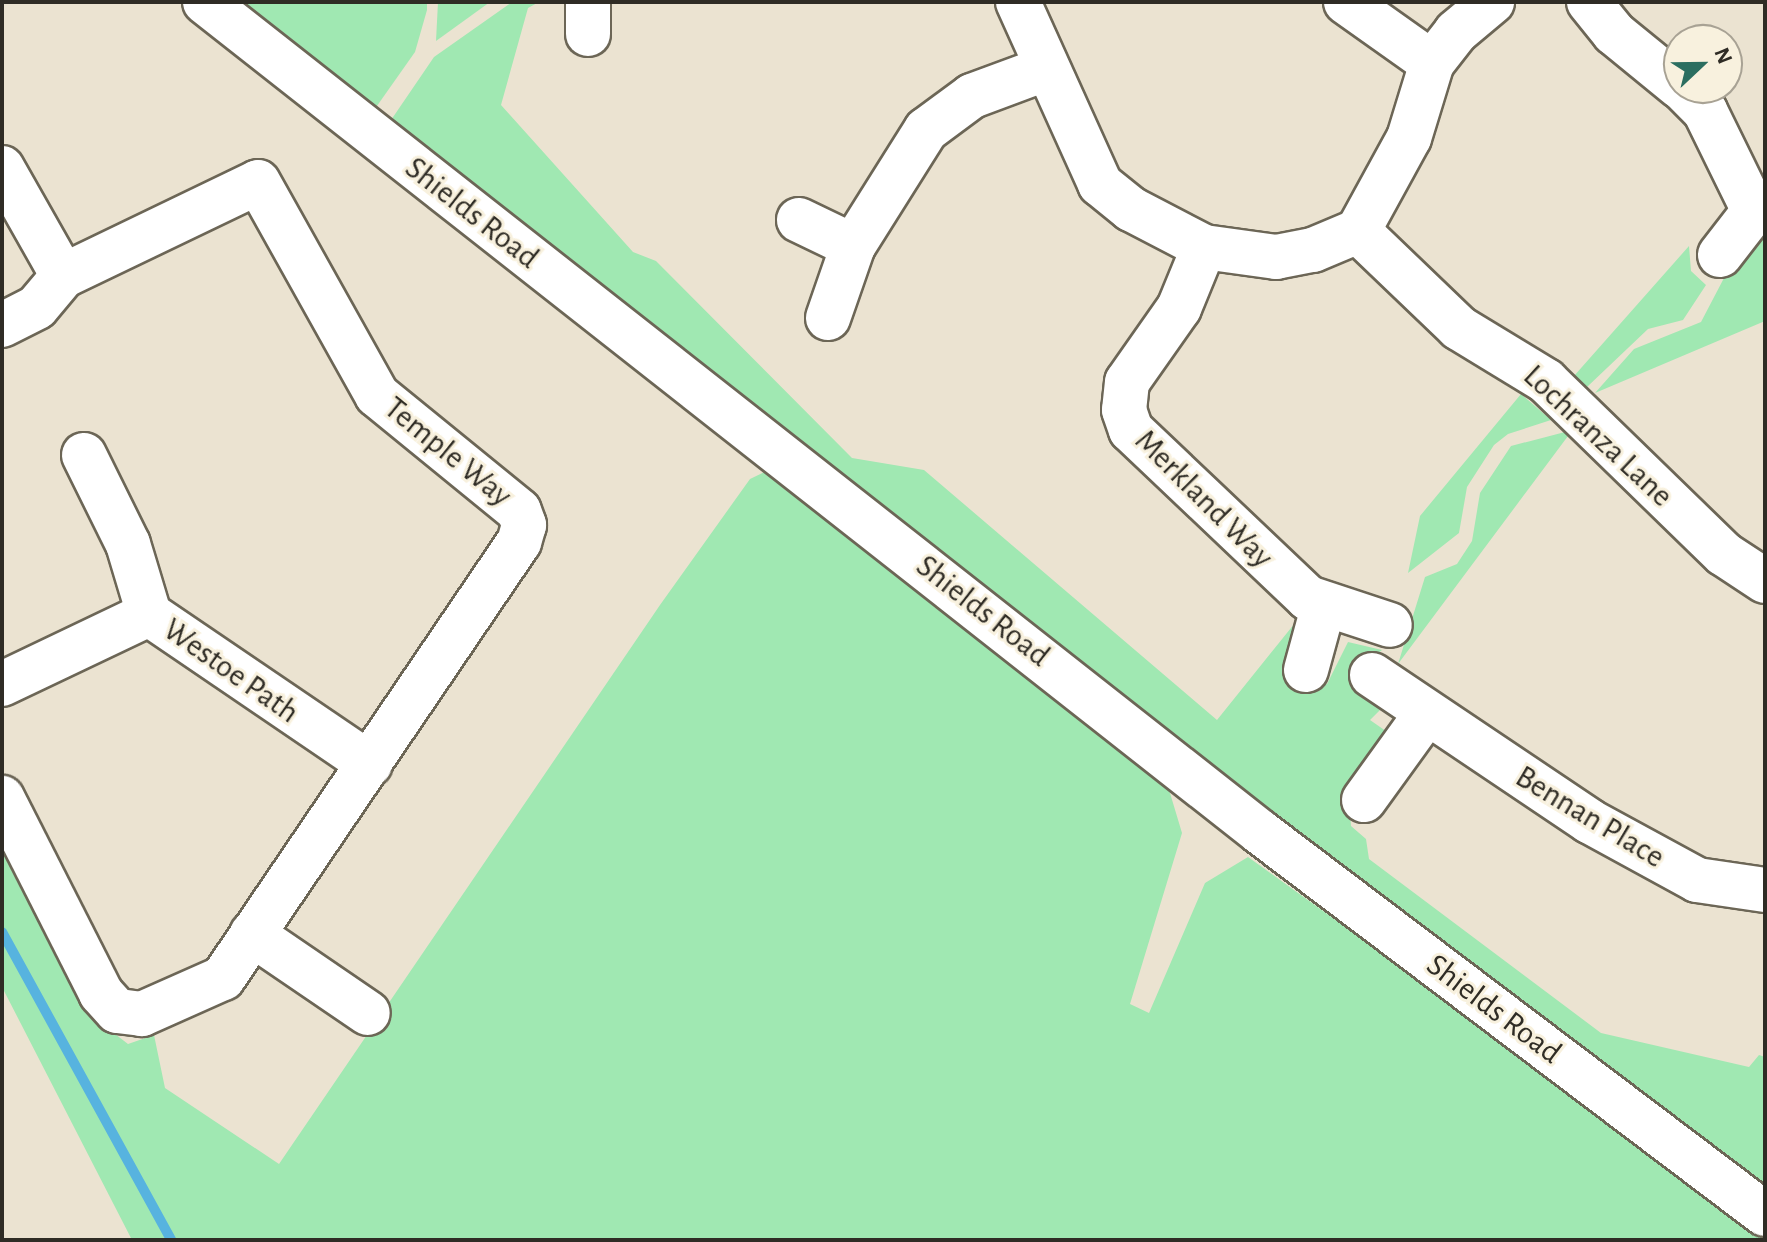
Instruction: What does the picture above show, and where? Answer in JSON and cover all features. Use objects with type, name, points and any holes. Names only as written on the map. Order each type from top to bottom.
[{"type":"street","name":"Shields Road","points":[[205,2],[1260,832],[1765,1214]]},
{"type":"street","points":[[1018,2],[1045,69],[1100,184],[1131,209],[1204,247],[1276,257],[1313,250],[1358,231],[1409,138],[1432,63],[1456,32],[1492,2]]},
{"type":"street","points":[[1346,2],[1432,63]]},
{"type":"street","points":[[1589,2],[1614,33],[1663,73]]},
{"type":"street","points":[[828,318],[853,246],[926,130],[972,96],[1045,69]]},
{"type":"street","points":[[1698,104],[1705,111],[1760,211],[1720,255]]},
{"type":"street","points":[[2,168],[63,276],[37,307],[2,325]]},
{"type":"street","name":"Temple Way","points":[[2,798],[101,993],[117,1011],[142,1014],[223,978],[519,542],[524,525],[519,511],[377,395],[258,182],[63,276]]},
{"type":"street","points":[[799,220],[853,246]]},
{"type":"street","name":"Lochranza Lane","points":[[1358,231],[1459,328],[1546,381],[1713,544],[1765,581]]},
{"type":"street","name":"Merkland Way","points":[[1204,247],[1179,308],[1127,382],[1124,410],[1147,452],[1308,598],[1390,625]]},
{"type":"street","points":[[84,455],[128,544],[149,614]]},
{"type":"street","points":[[1306,670],[1324,604]]},
{"type":"street","name":"Westoe Path","points":[[2,684],[149,614],[370,764]]},
{"type":"street","name":"Bennan Place","points":[[1372,675],[1589,821],[1697,880],[1765,890]]},
{"type":"street","points":[[1364,800],[1426,714]]},
{"type":"street","points":[[252,934],[368,1013]]},
{"type":"green space","points":[[236,2],[427,2],[427,10],[415,52],[372,113]]},
{"type":"green space","points":[[438,2],[490,2],[436,41]]},
{"type":"green space","points":[[512,2],[539,2],[528,8],[501,105],[633,252],[656,261],[852,458],[924,470],[1217,720],[1295,623],[1300,690],[1327,684],[1348,642],[1382,650],[1373,657],[1362,693],[1380,710],[1370,720],[1393,736],[1349,801],[1351,826],[1366,839],[1369,859],[1601,1033],[1749,1067],[1759,1055],[1765,1057],[1765,1193],[1560,1041],[389,123],[434,57]]},
{"type":"green space","points":[[1760,239],[1765,239],[1765,321],[1595,393],[1634,349],[1701,322],[1724,278]]},
{"type":"green space","points":[[1689,246],[1691,271],[1706,285],[1683,320],[1648,329],[1587,387],[1574,376]]},
{"type":"green space","points":[[1521,394],[1551,420],[1508,434],[1494,445],[1467,487],[1459,533],[1408,573],[1420,516]]},
{"type":"green space","points":[[1565,432],[1568,436],[1398,664],[1425,577],[1457,564],[1472,541],[1480,493],[1511,446]]},
{"type":"green space","points":[[769,470],[1167,783],[1182,833],[1130,1004],[1149,1013],[1205,883],[1248,857],[1608,1116],[1765,1240],[132,1240],[2,987],[2,846],[102,1024],[128,1044],[154,1035],[165,1088],[279,1164],[660,605],[750,479]]},
{"type":"waterway","points":[[2,932],[171,1240]]}]
